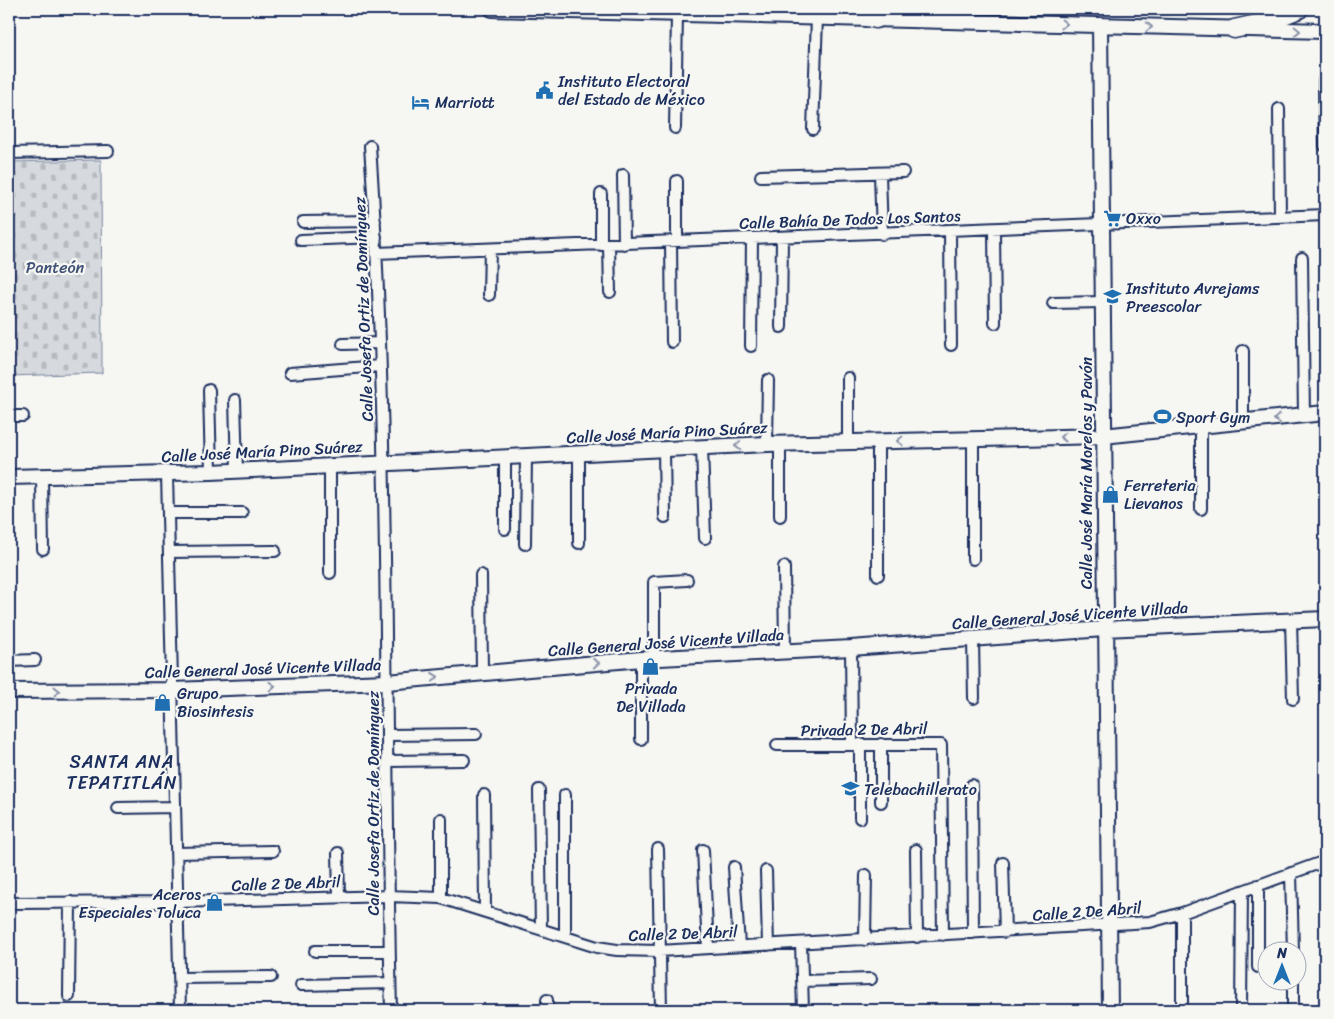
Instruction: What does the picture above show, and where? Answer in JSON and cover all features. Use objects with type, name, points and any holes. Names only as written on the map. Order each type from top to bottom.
[{"type":"highway","points":[[1234,29],[1266,22],[1299,9]]},
{"type":"highway","points":[[822,14],[876,19]]},
{"type":"main road","points":[[492,9],[677,14],[822,14]]},
{"type":"main road","points":[[876,19],[1325,31]]},
{"type":"main road","name":"Calle José María Morelos y Pavón","points":[[1100,25],[1104,629],[1110,1010]]},
{"type":"main road","name":"Calle José María Pino Suárez","points":[[9,478],[236,471],[384,462],[773,444],[1103,436],[1325,413]]},
{"type":"main road","name":"Calle General José Vicente Villada","points":[[9,691],[172,690],[387,682],[482,672],[648,659],[973,640],[1104,629],[1325,619]]},
{"type":"street","points":[[675,128],[677,14]]},
{"type":"street","points":[[813,129],[822,14]]},
{"type":"street","points":[[1324,80],[1325,146]]},
{"type":"street","points":[[1279,109],[1280,217]]},
{"type":"street","name":"Calle Josefa Ortiz de Domínguez","points":[[370,146],[376,237],[384,462],[391,1010]]},
{"type":"street","points":[[9,152],[108,151]]},
{"type":"street","points":[[761,176],[903,172]]},
{"type":"street","points":[[880,174],[882,234]]},
{"type":"street","points":[[623,175],[624,244]]},
{"type":"street","points":[[672,342],[677,181]]},
{"type":"street","points":[[601,194],[610,292]]},
{"type":"street","name":"Calle Bahía De Todos Los Santos","points":[[376,253],[1325,215]]},
{"type":"street","points":[[303,222],[375,221]]},
{"type":"street","points":[[994,229],[996,323]]},
{"type":"street","points":[[950,231],[951,345]]},
{"type":"street","points":[[301,240],[376,237]]},
{"type":"street","points":[[781,327],[782,237]]},
{"type":"street","points":[[751,346],[752,238]]},
{"type":"street","points":[[490,249],[490,295]]},
{"type":"street","points":[[1302,258],[1304,416]]},
{"type":"street","points":[[1053,303],[1102,302]]},
{"type":"street","points":[[343,344],[379,343]]},
{"type":"street","points":[[1243,351],[1243,423]]},
{"type":"street","points":[[290,373],[380,366]]},
{"type":"street","points":[[848,378],[848,443]]},
{"type":"street","points":[[768,380],[780,516]]},
{"type":"street","points":[[209,390],[211,472]]},
{"type":"street","points":[[236,400],[236,471]]},
{"type":"street","points":[[9,416],[23,416]]},
{"type":"street","points":[[1201,427],[1201,509]]},
{"type":"street","points":[[973,440],[973,559]]},
{"type":"street","points":[[878,442],[878,575]]},
{"type":"street","points":[[702,447],[705,538]]},
{"type":"street","points":[[664,449],[665,517]]},
{"type":"street","points":[[579,454],[579,542]]},
{"type":"street","points":[[526,456],[526,544]]},
{"type":"street","points":[[505,457],[505,529]]},
{"type":"street","points":[[330,465],[330,572]]},
{"type":"street","points":[[167,474],[180,1010]]},
{"type":"street","points":[[42,477],[43,549]]},
{"type":"street","points":[[168,513],[242,513]]},
{"type":"street","points":[[169,552],[275,551]]},
{"type":"street","points":[[784,567],[785,652]]},
{"type":"street","points":[[481,575],[482,672]]},
{"type":"street","points":[[641,740],[654,582],[687,580]]},
{"type":"street","points":[[1291,620],[1292,699]]},
{"type":"street","points":[[973,640],[974,698]]},
{"type":"street","points":[[851,648],[860,818]]},
{"type":"street","points":[[9,661],[35,660]]},
{"type":"street","points":[[388,735],[476,734]]},
{"type":"street","points":[[881,744],[881,802]]},
{"type":"street","name":"Privada 2 De Abril","points":[[777,745],[937,744],[942,746],[943,935]]},
{"type":"street","points":[[389,761],[464,760]]},
{"type":"street","points":[[972,785],[973,933]]},
{"type":"street","points":[[539,790],[541,929]]},
{"type":"street","points":[[484,795],[485,910]]},
{"type":"street","points":[[565,795],[565,936]]},
{"type":"street","points":[[118,808],[175,807]]},
{"type":"street","points":[[441,819],[441,898]]},
{"type":"street","points":[[658,849],[661,1010]]},
{"type":"street","points":[[703,850],[708,948]]},
{"type":"street","points":[[916,850],[917,937]]},
{"type":"street","points":[[176,853],[273,851]]},
{"type":"street","points":[[338,853],[339,896]]},
{"type":"street","name":"Calle 2 De Abril","points":[[9,903],[178,902],[339,896],[441,898],[616,950],[659,951],[1110,926],[1150,922],[1182,913],[1325,862]]},
{"type":"street","points":[[1004,863],[1005,932]]},
{"type":"street","points":[[734,867],[739,946]]},
{"type":"street","points":[[766,871],[768,944]]},
{"type":"street","points":[[1292,873],[1292,942]]},
{"type":"street","points":[[865,940],[866,875]]},
{"type":"street","points":[[1258,885],[1258,942]]},
{"type":"street","points":[[1242,891],[1242,1010]]},
{"type":"street","points":[[69,996],[70,902]]},
{"type":"street","points":[[1182,913],[1182,1010]]},
{"type":"street","points":[[801,943],[803,1010]]},
{"type":"street","points":[[315,951],[390,951]]},
{"type":"street","points":[[180,978],[272,977]]},
{"type":"street","points":[[802,981],[871,979]]},
{"type":"street","points":[[301,985],[390,983]]},
{"type":"street","points":[[1293,992],[1293,1010]]},
{"type":"green space","name":"Panteón","points":[[101,160],[102,373],[9,376],[9,162]]},
{"type":"place","name":"Instituto Electoral del Estado de México","points":[[544,90]]},
{"type":"place","name":"Marriott","points":[[421,102]]},
{"type":"place","name":"Oxxo","points":[[1112,218]]},
{"type":"place","name":"Instituto Avrejams Preescolar","points":[[1112,297]]},
{"type":"place","name":"Sport Gym","points":[[1162,417]]},
{"type":"place","name":"Ferreteria Lievanos","points":[[1110,494]]},
{"type":"place","name":"Privada De Villada","points":[[651,666]]},
{"type":"place","name":"Grupo Biosintesis","points":[[163,702]]},
{"type":"place","name":"Telebachillerato","points":[[850,789]]},
{"type":"place","name":"Aceros Especiales Toluca","points":[[215,903]]},
{"type":"district","name":"SANTA ANA TEPATITLÁN","points":[[122,772]]}]
